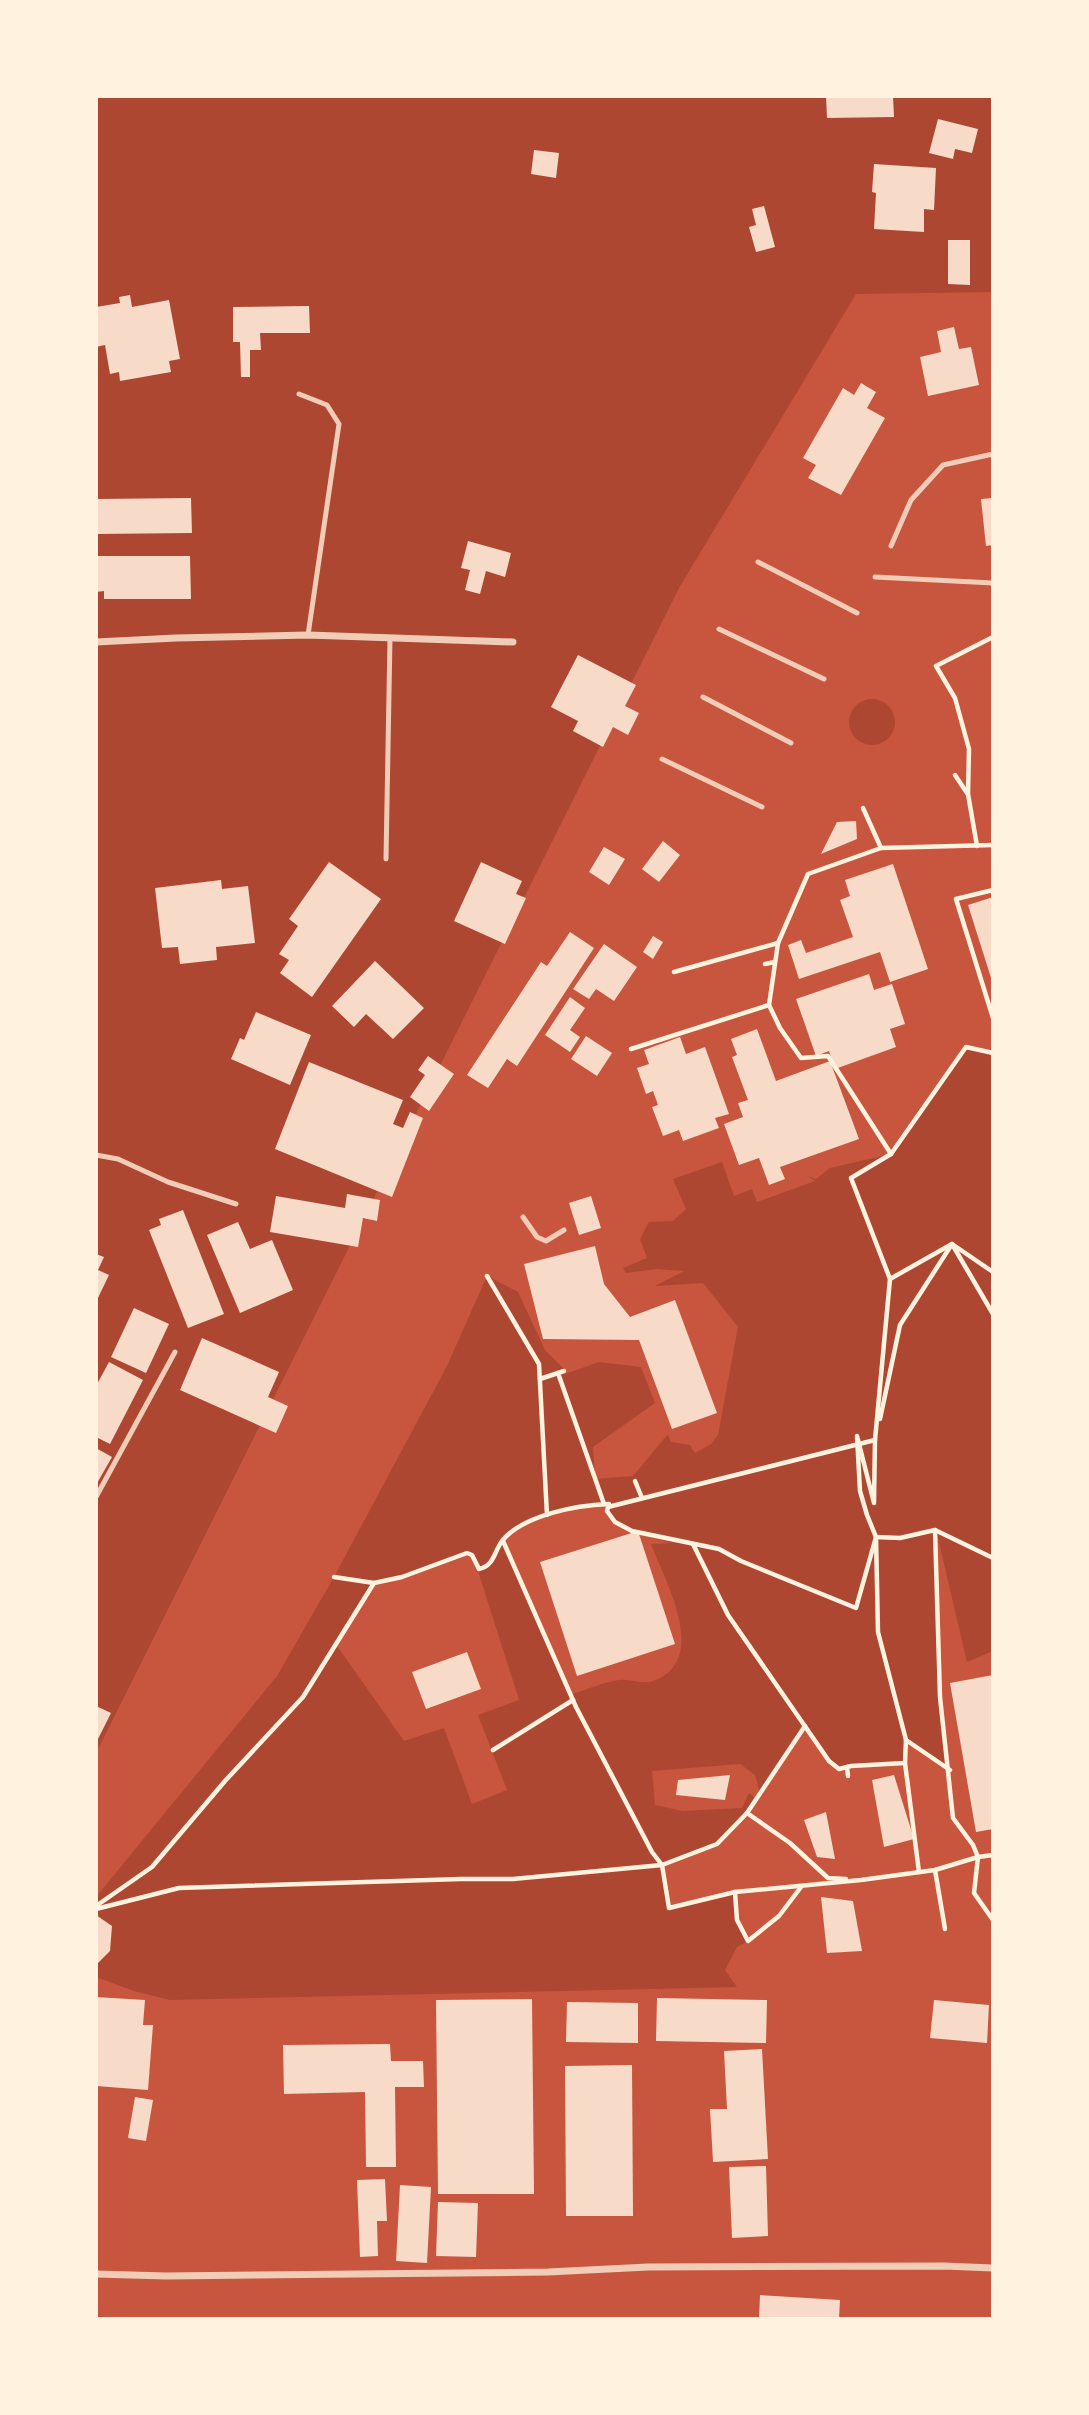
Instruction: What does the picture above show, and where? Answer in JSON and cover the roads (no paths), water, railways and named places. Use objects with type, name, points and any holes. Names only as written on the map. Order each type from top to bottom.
[{"type":"street","points":[[96,642],[308,635],[513,642]]},
{"type":"street","points":[[96,2274],[166,2276],[548,2272],[648,2267],[993,2268]]},
{"type":"lane","points":[[299,394],[327,405],[339,425],[308,635]]},
{"type":"lane","points":[[891,546],[911,500],[943,465],[993,454]]},
{"type":"lane","points":[[758,562],[857,613]]},
{"type":"lane","points":[[875,577],[993,583]]},
{"type":"lane","points":[[719,629],[824,679]]},
{"type":"lane","points":[[386,859],[390,638]]},
{"type":"lane","points":[[703,696],[791,743]]},
{"type":"lane","points":[[662,759],[762,807]]},
{"type":"lane","points":[[96,1155],[118,1159],[168,1182],[236,1204]]},
{"type":"lane","points":[[523,1217],[537,1237],[546,1241],[564,1230]]},
{"type":"lane","points":[[96,1497],[175,1352]]}]
